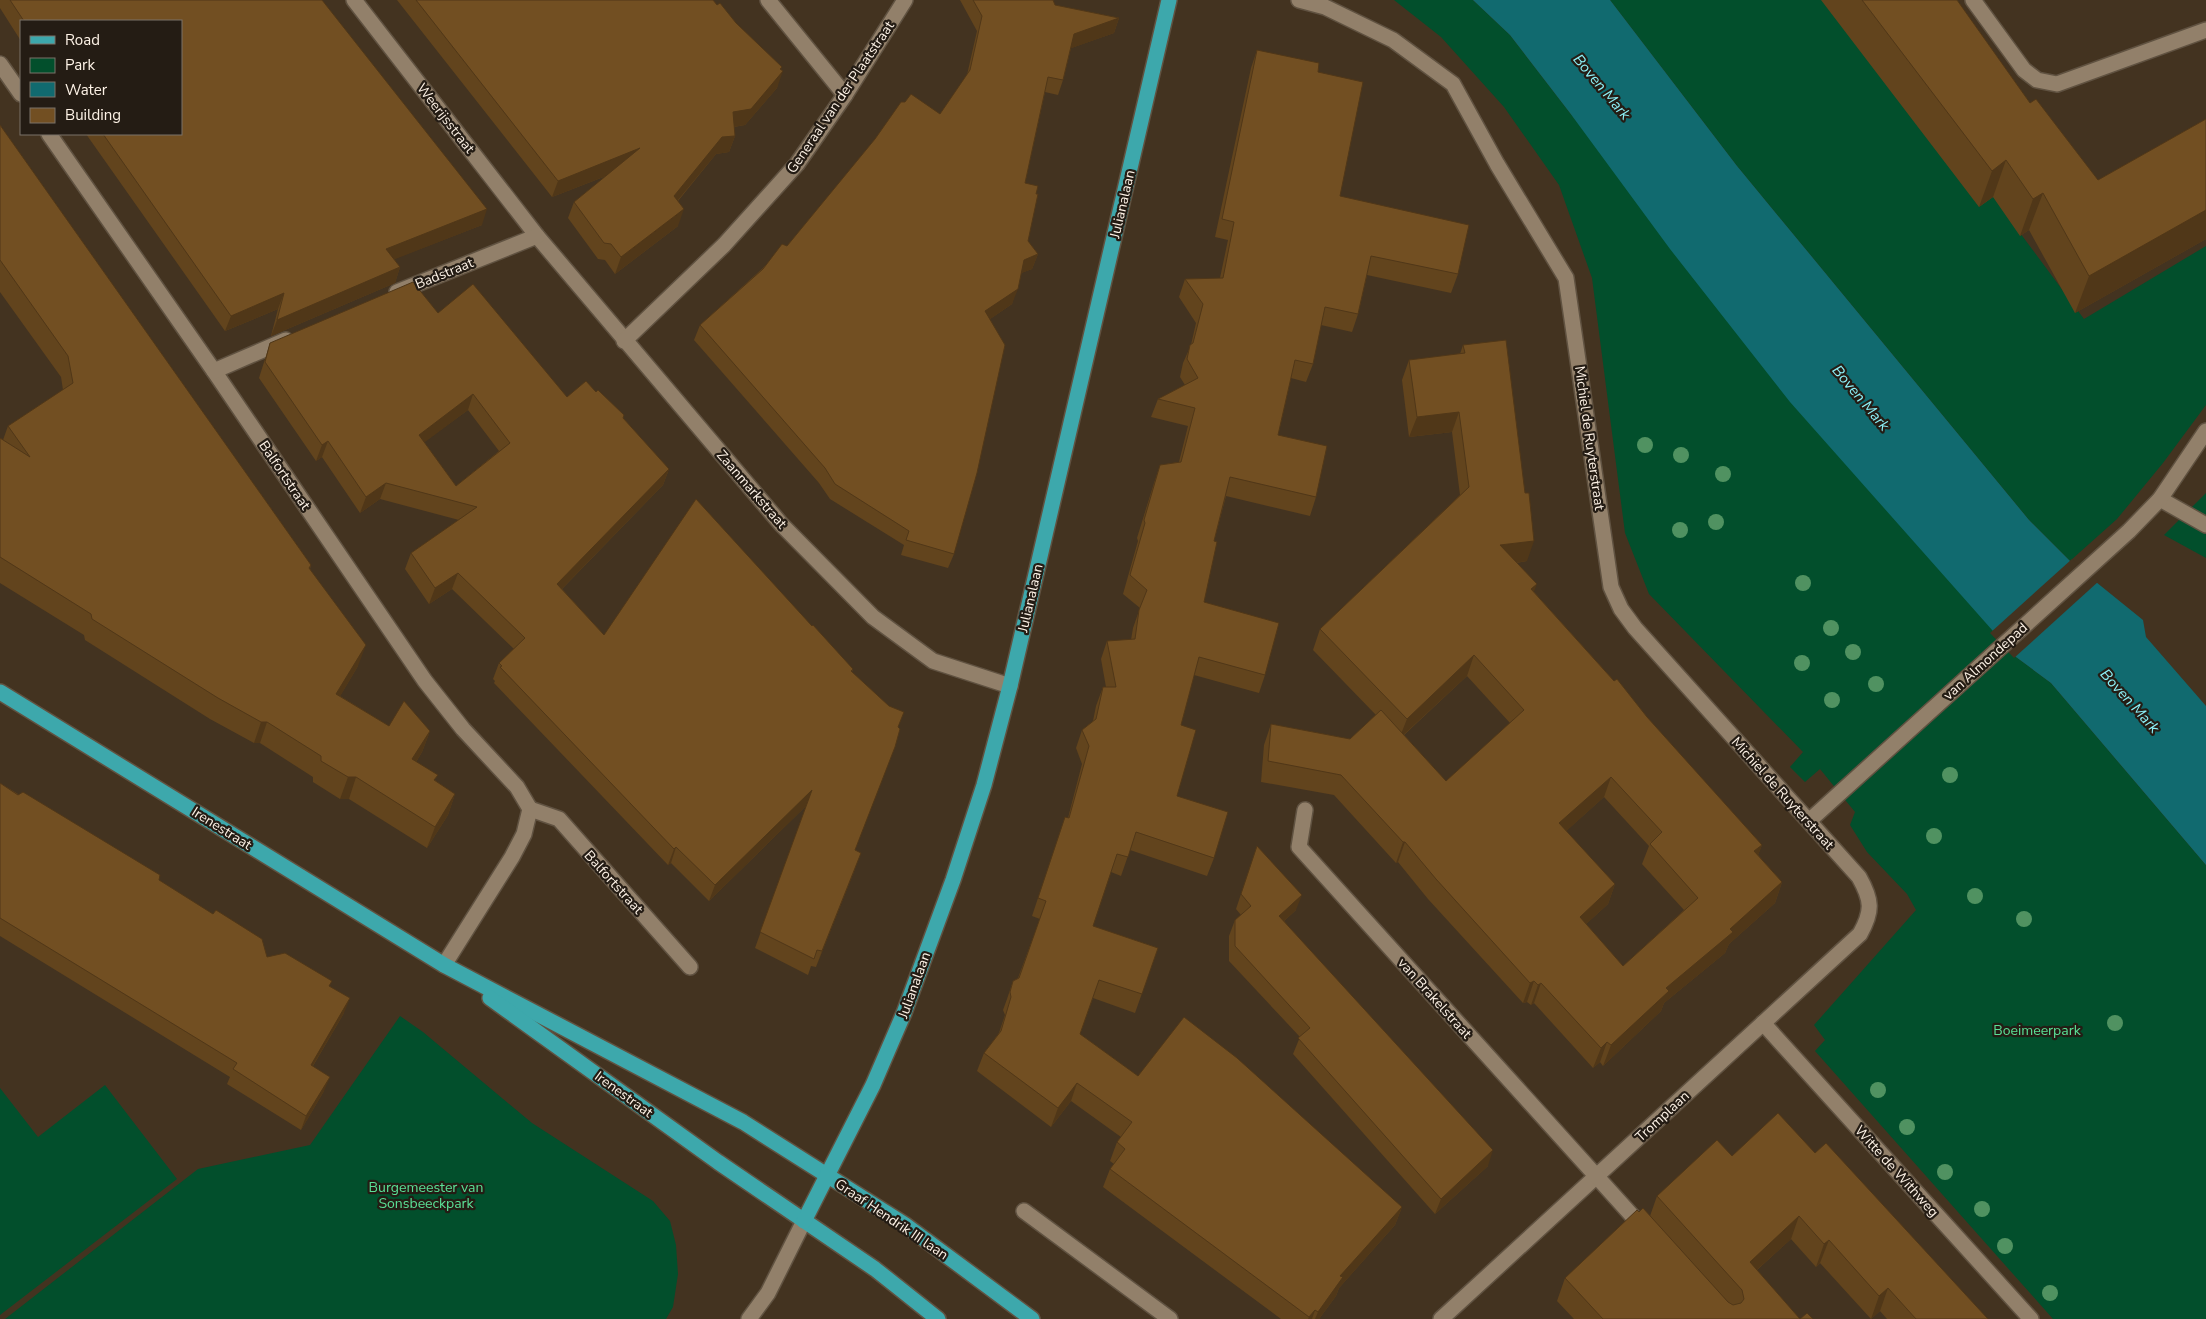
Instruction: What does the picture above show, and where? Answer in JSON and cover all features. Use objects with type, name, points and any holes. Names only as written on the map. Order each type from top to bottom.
[{"type":"main road","name":"Julianalaan","points":[[828,1176],[874,1085],[904,1013],[953,880],[984,785],[1010,686],[1169,0]]},
{"type":"main road","name":"Irenestraat","points":[[0,692],[444,964],[743,1122],[828,1176]]},
{"type":"main road","name":"Irenestraat","points":[[444,964],[718,1162],[804,1221]]},
{"type":"main road","name":"Graaf Hendrik III laan","points":[[804,1221],[828,1176],[904,1224],[1032,1319]]},
{"type":"main road","points":[[804,1221],[875,1268],[938,1319]]},
{"type":"street","name":"Weerijsstraat","points":[[354,0],[537,236]]},
{"type":"street","points":[[768,0],[844,95]]},
{"type":"street","name":"Generaal van der Plaatstraat","points":[[624,341],[724,245],[797,164],[905,0]]},
{"type":"street","name":"Michiel de Ruyterstraat","points":[[1299,0],[1325,7],[1393,40],[1453,84],[1497,164],[1566,278],[1611,587],[1621,609],[1635,628],[1859,877],[1867,892],[1870,906]]},
{"type":"street","points":[[1973,0],[2024,70],[2037,80],[2057,84],[2206,30]]},
{"type":"street","points":[[0,64],[20,93]]},
{"type":"street","name":"Balfortstraat","points":[[49,135],[214,371],[425,681],[463,729],[517,787],[530,809],[559,819],[690,967]]},
{"type":"street","name":"Badstraat","points":[[387,296],[537,236]]},
{"type":"street","name":"Zaanmarkstraat","points":[[537,236],[781,524],[873,617],[933,661],[1010,686]]},
{"type":"street","points":[[214,371],[296,335]]},
{"type":"street","name":"van Almondepad","points":[[1809,821],[2129,531],[2160,499],[2206,431]]},
{"type":"street","points":[[2160,499],[2206,525]]},
{"type":"street","points":[[444,964],[512,857],[524,834],[530,809]]},
{"type":"street","name":"van Brakelstraat","points":[[1305,810],[1299,847],[1596,1177]]},
{"type":"street","name":"Tromplaan","points":[[1441,1319],[1860,934],[1867,921],[1870,906]]},
{"type":"street","name":"Witte de Withweg","points":[[1763,1024],[2031,1319]]},
{"type":"street","points":[[1596,1177],[1655,1241]]},
{"type":"street","points":[[1024,1211],[1170,1319]]},
{"type":"street","points":[[750,1319],[768,1293],[804,1221]]},
{"type":"green space","name":"Boeimeerpark","points":[[1394,0],[1473,0],[1510,35],[1570,113],[2016,657],[2051,683],[2206,865],[2206,1319],[2053,1319],[1815,1051],[1825,1040],[1814,1025],[1916,910],[1907,894],[1867,852],[1850,825],[1855,812],[1820,769],[1805,782],[1790,767],[1803,752],[1649,594],[1625,533],[1592,278],[1559,185],[1504,107],[1441,37]]},
{"type":"green space","points":[[1610,0],[1847,0],[2084,319],[2206,246],[2206,405],[2163,463],[2117,519],[2070,561],[2029,520],[1737,166]]},
{"type":"green space","points":[[2206,493],[2206,558],[2164,535]]},
{"type":"green space","name":"Burgemeester van Sonsbeeckpark","points":[[400,1016],[423,1032],[532,1123],[653,1201],[670,1221],[676,1245],[678,1274],[673,1307],[666,1319],[5,1319],[198,1169],[310,1145]]},
{"type":"green space","points":[[105,1085],[177,1179],[0,1315],[0,1088],[38,1137]]},
{"type":"water","name":"Boven Mark","points":[[1473,0],[1610,0],[1737,166],[2029,520],[2070,561],[2143,620],[2146,637],[2206,706],[2206,865],[2051,683],[2016,657],[1790,402],[1670,249],[1510,35]]},
{"type":"pier","points":[[2072,559],[2099,581],[2014,658],[1990,633]]},
{"type":"building","points":[[10,0],[322,0],[487,209],[386,249],[400,267],[277,320],[284,293],[231,316],[104,135],[182,135],[182,20],[23,20]]},
{"type":"building","points":[[416,0],[713,0],[717,5],[720,3],[736,23],[782,67],[780,69],[783,71],[751,109],[733,112],[735,136],[722,137],[674,196],[684,209],[621,257],[611,244],[604,243],[574,202],[640,148],[558,181]]},
{"type":"building","points":[[973,0],[1053,0],[1055,5],[1119,18],[1074,34],[1063,80],[1048,77],[1025,183],[1038,186],[1028,241],[1038,254],[1024,260],[1018,289],[985,311],[1005,345],[977,473],[954,554],[906,540],[909,531],[835,484],[825,468],[700,325],[763,269],[782,244],[787,246],[875,139],[901,102],[905,102],[911,94],[940,114],[970,70],[982,16]]},
{"type":"building","points":[[1862,0],[1957,0],[2030,103],[2036,99],[2098,180],[2206,119],[2206,210],[2089,276],[2043,193],[2033,199],[2006,160],[1992,171]]},
{"type":"building","points":[[1257,50],[1319,63],[1318,72],[1363,82],[1340,196],[1469,225],[1458,274],[1371,256],[1358,314],[1325,307],[1313,364],[1295,360],[1278,435],[1327,446],[1316,497],[1230,477],[1214,541],[1217,542],[1204,602],[1279,623],[1265,675],[1199,657],[1181,725],[1196,730],[1177,796],[1228,812],[1214,858],[1136,832],[1128,857],[1117,854],[1093,926],[1158,948],[1142,994],[1099,980],[1080,1034],[1138,1076],[1184,1017],[1237,1058],[1402,1207],[1340,1276],[1343,1277],[1318,1312],[1315,1310],[1309,1317],[1110,1169],[1125,1149],[1117,1142],[1132,1122],[1077,1083],[1058,1108],[984,1053],[1001,1031],[1011,997],[1010,992],[1013,981],[1019,978],[1046,901],[1038,898],[1065,817],[1069,818],[1089,746],[1082,730],[1096,719],[1103,687],[1116,687],[1107,641],[1135,639],[1139,610],[1147,590],[1130,575],[1145,523],[1144,520],[1160,465],[1181,462],[1195,408],[1158,399],[1198,378],[1187,359],[1203,304],[1185,279],[1223,278],[1234,222],[1222,219]]},
{"type":"building","points":[[0,125],[311,565],[309,568],[366,645],[336,694],[389,726],[404,701],[430,731],[412,759],[438,775],[434,780],[455,794],[435,827],[356,777],[348,777],[321,761],[321,756],[267,722],[261,722],[218,698],[92,619],[91,614],[0,557],[0,438],[30,457],[8,426],[73,383],[68,356],[0,260]]},
{"type":"building","points":[[413,282],[438,313],[473,284],[567,397],[586,381],[596,392],[598,390],[624,415],[623,418],[669,469],[557,584],[604,635],[696,499],[853,669],[851,671],[889,706],[904,712],[898,727],[900,729],[895,747],[855,850],[861,853],[822,951],[817,950],[814,959],[760,932],[812,790],[715,885],[676,847],[674,849],[500,667],[502,666],[499,663],[525,638],[458,573],[435,588],[411,553],[477,507],[386,483],[366,497],[328,441],[322,445],[265,362],[270,343]],"holes":[[[473,394],[510,443],[456,486],[419,435]]]},
{"type":"building","points":[[1506,340],[1525,493],[1529,493],[1534,541],[1500,545],[1537,584],[1531,589],[1614,681],[1617,679],[1647,717],[1762,845],[1754,851],[1782,882],[1730,929],[1733,932],[1666,988],[1669,991],[1611,1045],[1607,1042],[1601,1048],[1541,983],[1538,985],[1534,981],[1530,983],[1405,842],[1341,775],[1268,761],[1271,724],[1350,739],[1381,710],[1446,781],[1524,710],[1474,655],[1407,719],[1320,629],[1469,487],[1459,412],[1417,417],[1409,360],[1465,353],[1463,345]],"holes":[[[1611,777],[1662,832],[1650,844],[1698,898],[1623,966],[1580,917],[1615,884],[1559,823]]]},
{"type":"building","points":[[0,783],[18,795],[23,792],[160,875],[159,880],[213,914],[216,910],[262,939],[267,957],[285,953],[332,981],[329,986],[350,998],[311,1065],[330,1077],[306,1116],[233,1069],[237,1063],[0,918]]},
{"type":"building","points":[[1257,846],[1302,895],[1279,916],[1493,1150],[1441,1199],[1298,1038],[1310,1028],[1235,946],[1235,920],[1251,906],[1241,894]]},
{"type":"building","points":[[1778,1113],[1815,1153],[1826,1143],[1988,1319],[1916,1319],[1888,1288],[1879,1296],[1829,1240],[1824,1244],[1799,1216],[1750,1262],[1800,1319],[1603,1319],[1565,1278],[1637,1210],[1639,1212],[1643,1208],[1728,1302],[1733,1305],[1741,1303],[1744,1299],[1742,1290],[1657,1196],[1717,1140],[1732,1156]]},
{"type":"building","points":[[1807,1313],[1813,1319],[1800,1319]]}]
